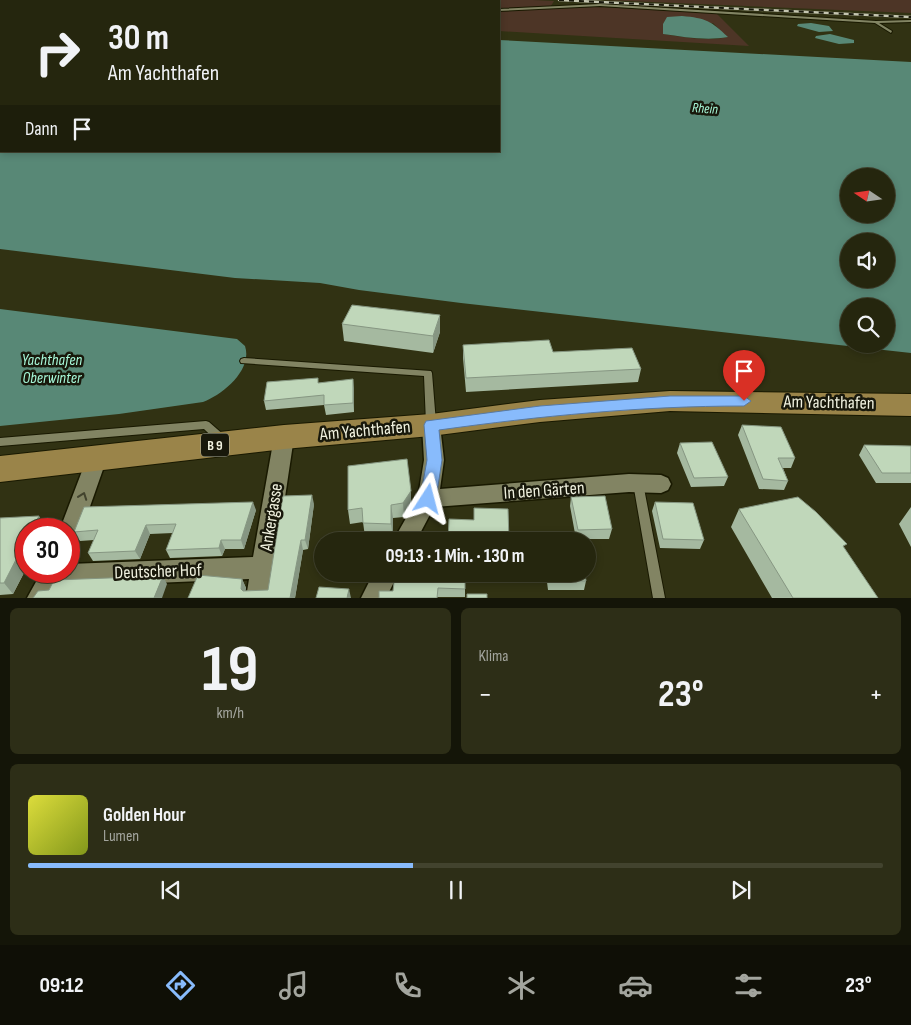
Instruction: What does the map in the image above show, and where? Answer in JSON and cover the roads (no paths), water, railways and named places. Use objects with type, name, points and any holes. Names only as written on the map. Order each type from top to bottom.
[{"type":"main road","name":"Am Yachthafen","points":[[0,469],[284,437],[431,425],[540,411],[670,401],[911,405]]},
{"type":"street","points":[[409,532],[428,499],[434,460],[431,425]]},
{"type":"street","name":"Ankergasse","points":[[258,598],[284,437]]},
{"type":"street","points":[[75,518],[97,458]]},
{"type":"street","name":"In den Gärten","points":[[428,499],[661,484]]},
{"type":"street","name":"Deutscher Hof","points":[[80,573],[263,567]]},
{"type":"street","points":[[373,598],[382,582]]},
{"type":"street","points":[[39,598],[48,583]]},
{"type":"lane","points":[[500,10],[607,5],[876,22],[911,21]]},
{"type":"lane","points":[[876,22],[891,32]]},
{"type":"lane","points":[[244,361],[428,373],[431,425]]},
{"type":"lane","points":[[0,442],[206,425],[227,444]]},
{"type":"lane","points":[[638,484],[659,598]]},
{"type":"water","points":[[682,16],[708,21],[728,37],[704,39],[663,34],[663,24],[667,17]]},
{"type":"water","points":[[811,23],[829,26],[833,31],[819,32],[797,26],[798,24]]},
{"type":"water","points":[[830,34],[854,40],[854,43],[839,44],[815,38],[816,36]]},
{"type":"water","name":"Rhein","points":[[500,40],[911,62],[911,353],[895,351],[895,298],[840,298],[840,345],[461,303],[320,283],[235,278],[0,249],[0,152],[500,152]]},
{"type":"water","name":"Yachthafen Oberwinter","points":[[0,309],[237,339],[245,346],[246,355],[240,372],[227,388],[203,402],[119,414],[0,426]]},
{"type":"railway","points":[[559,0],[911,17]]}]
